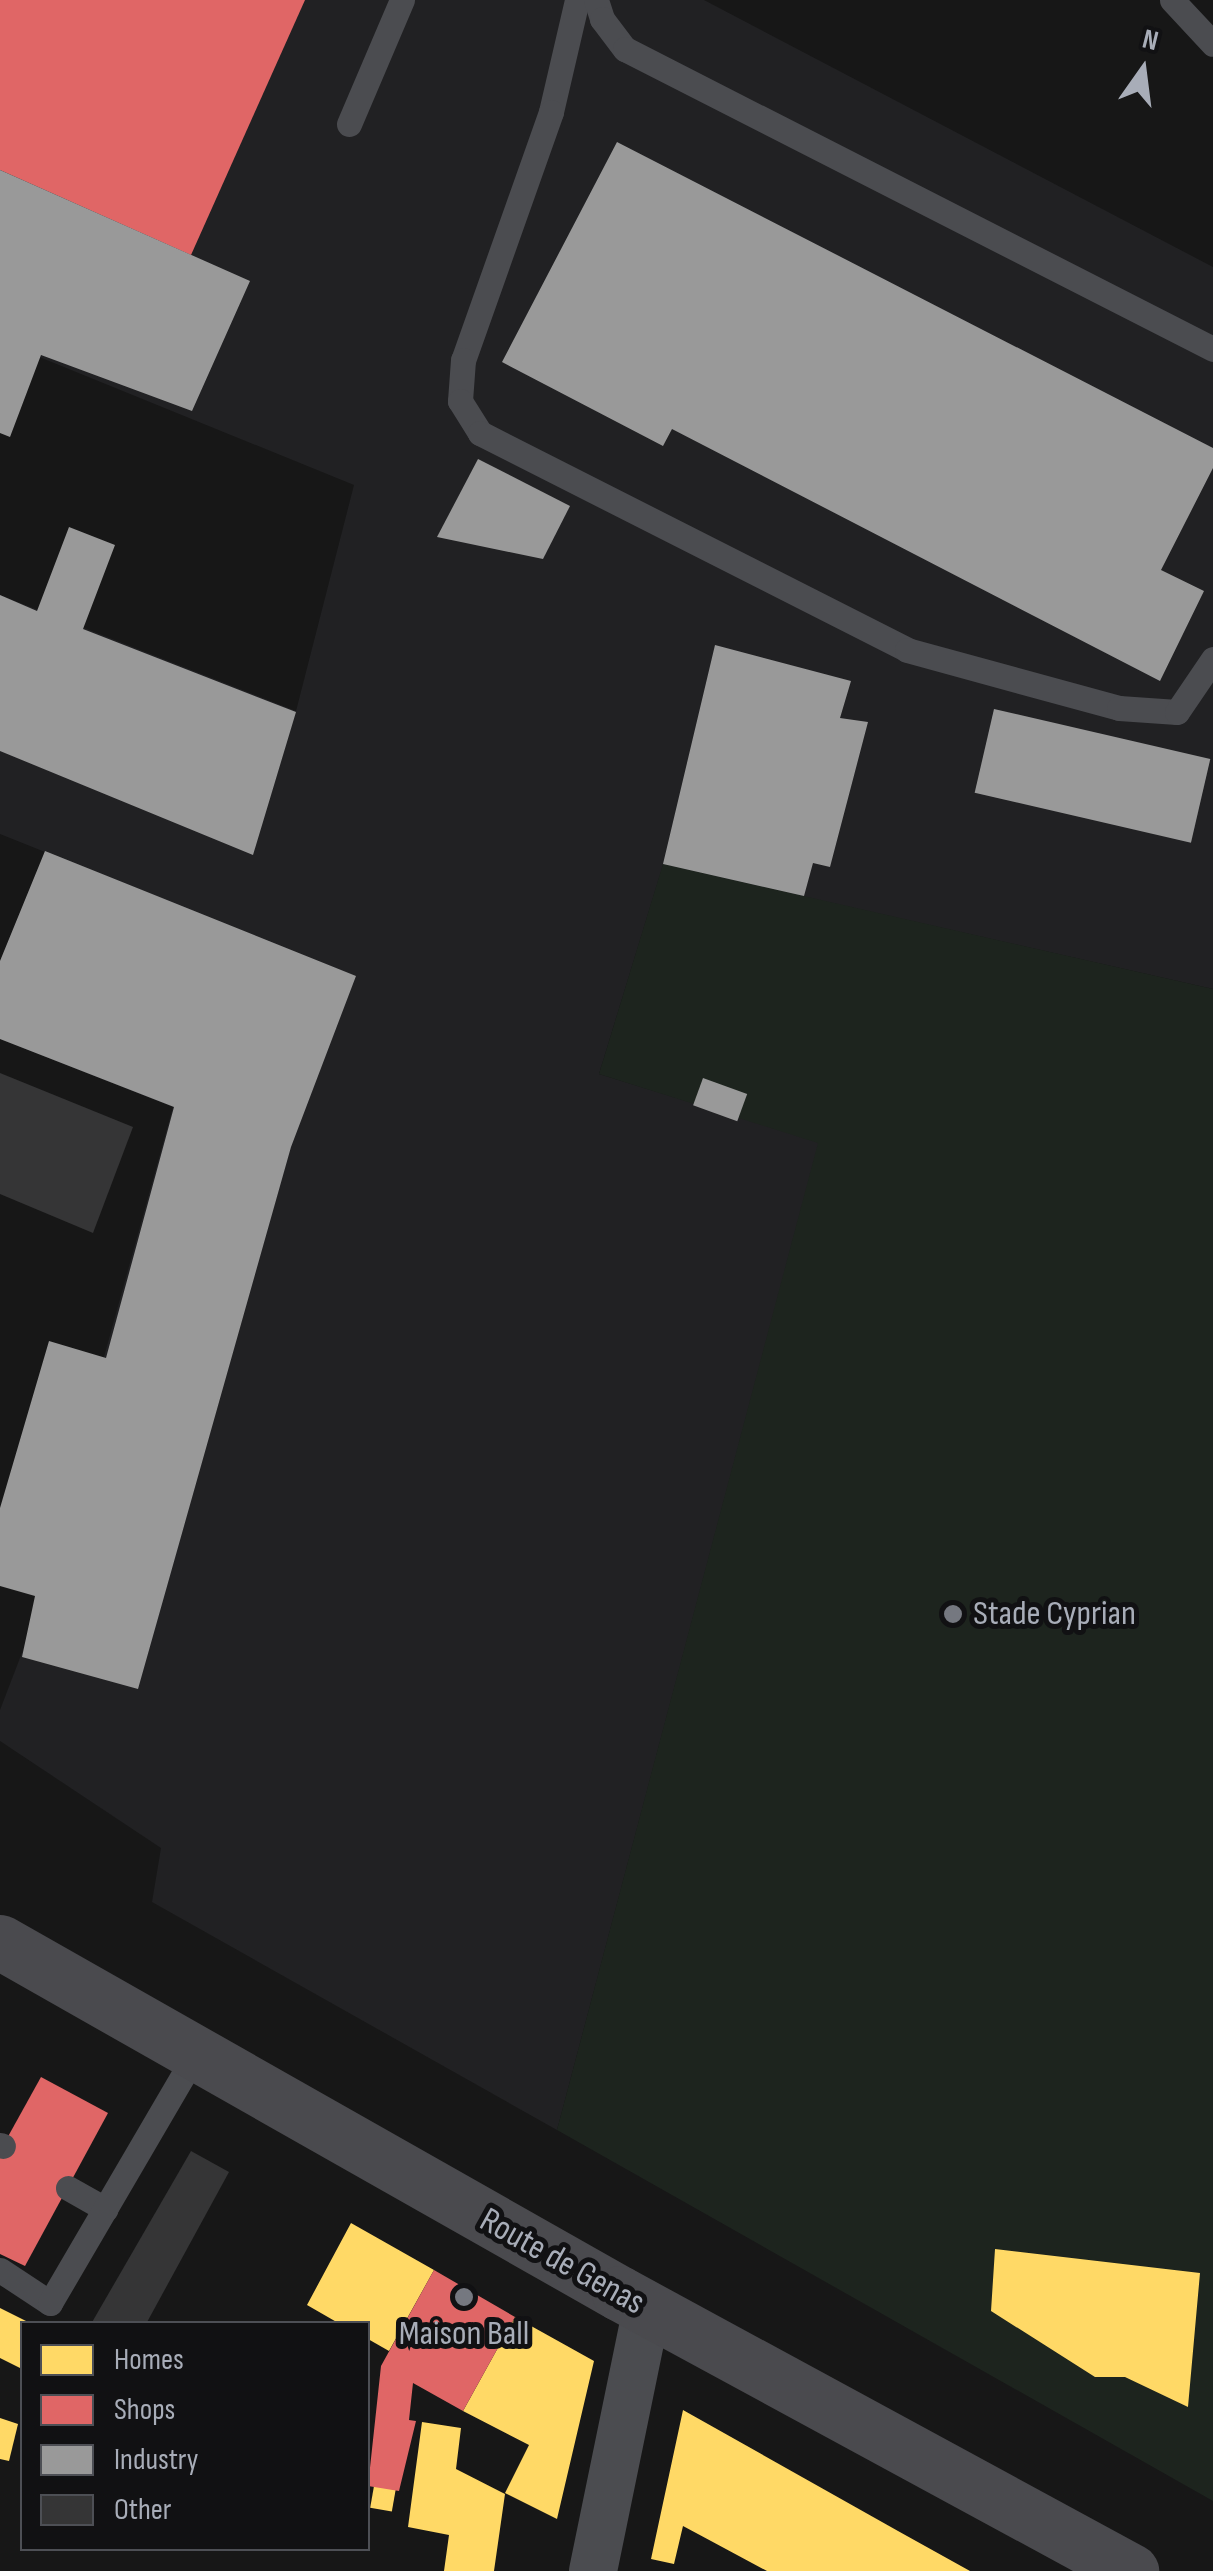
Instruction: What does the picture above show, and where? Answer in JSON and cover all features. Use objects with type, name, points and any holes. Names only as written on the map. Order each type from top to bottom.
[{"type":"main road","name":"Route de Genas","points":[[0,1942],[194,2056],[647,2309],[1131,2571]]},
{"type":"street","points":[[593,2571],[647,2309]]},
{"type":"lane","points":[[349,124],[402,0]]},
{"type":"lane","points":[[577,0],[551,112],[463,360],[460,401],[480,432],[907,650],[1119,708],[1177,712],[1213,660]]},
{"type":"lane","points":[[596,0],[602,19],[626,49],[1213,349]]},
{"type":"lane","points":[[1172,0],[1213,44]]},
{"type":"lane","points":[[0,2270],[50,2304],[194,2056]]},
{"type":"lane","points":[[68,2188],[106,2208]]},
{"type":"shaded area","points":[[0,0],[704,0],[1213,267],[1213,989],[663,865],[599,1074],[819,1142],[557,2130],[152,1902],[161,1848],[0,1741],[0,1710],[23,1650],[173,1107],[0,1039],[0,961],[45,852],[0,834],[0,595],[296,711],[354,485],[0,341]]},
{"type":"shaded area","name":"Stade Cyprian","points":[[663,864],[1213,989],[1213,2501],[557,2130],[818,1143],[599,1074]]},
{"type":"building: Homes","points":[[351,2223],[434,2270],[389,2351],[370,2340],[370,2321],[335,2321],[307,2305]]},
{"type":"building: Homes","points":[[995,2249],[1200,2273],[1188,2407],[1125,2377],[1095,2377],[991,2311]]},
{"type":"building: Homes","points":[[0,2308],[26,2321],[20,2321],[20,2368],[0,2358]]},
{"type":"building: Homes","points":[[515,2317],[594,2361],[557,2519],[505,2493],[529,2445],[463,2411]]},
{"type":"building: Homes","points":[[683,2410],[970,2571],[767,2571],[683,2526],[674,2564],[651,2559]]},
{"type":"building: Homes","points":[[0,2418],[18,2424],[9,2461],[0,2459]]},
{"type":"building: Homes","points":[[422,2422],[461,2428],[456,2469],[505,2494],[494,2571],[444,2571],[449,2535],[408,2527]]},
{"type":"building: Homes","points":[[374,2486],[396,2490],[392,2511],[370,2508]]},
{"type":"building: Shops","points":[[0,0],[305,0],[191,255],[0,170]]},
{"type":"building: Shops","points":[[41,2077],[108,2113],[25,2266],[0,2254],[0,2151]]},
{"type":"building: Shops","points":[[434,2270],[515,2317],[463,2411],[413,2383],[409,2420],[416,2421],[399,2491],[370,2486],[381,2366]]},
{"type":"building: Industry","points":[[617,142],[1213,448],[1213,468],[1161,570],[1204,591],[1160,681],[672,429],[663,446],[502,362]]},
{"type":"building: Industry","points":[[0,170],[250,281],[192,411],[41,355],[10,437],[0,433]]},
{"type":"building: Industry","points":[[478,459],[570,506],[543,559],[437,537]]},
{"type":"building: Industry","points":[[69,527],[115,545],[83,629],[296,712],[253,855],[0,751],[0,595],[37,611]]},
{"type":"building: Industry","points":[[715,645],[851,681],[840,718],[868,722],[830,867],[813,863],[804,896],[663,864]]},
{"type":"building: Industry","points":[[994,709],[1210,759],[1191,843],[975,793]]},
{"type":"building: Industry","points":[[45,851],[356,976],[291,1147],[138,1689],[22,1657],[35,1596],[0,1586],[0,1508],[49,1341],[106,1358],[174,1107],[0,1039],[0,961]]},
{"type":"building: Industry","points":[[703,1078],[747,1094],[737,1121],[693,1105]]},
{"type":"building: Other","points":[[0,1073],[133,1127],[93,1233],[0,1194]]},
{"type":"building: Other","points":[[191,2151],[229,2172],[148,2321],[93,2321]]},
{"type":"place","name":"Stade Cyprian","points":[[953,1614]]},
{"type":"place","name":"Maison Ball","points":[[464,2297]]}]
